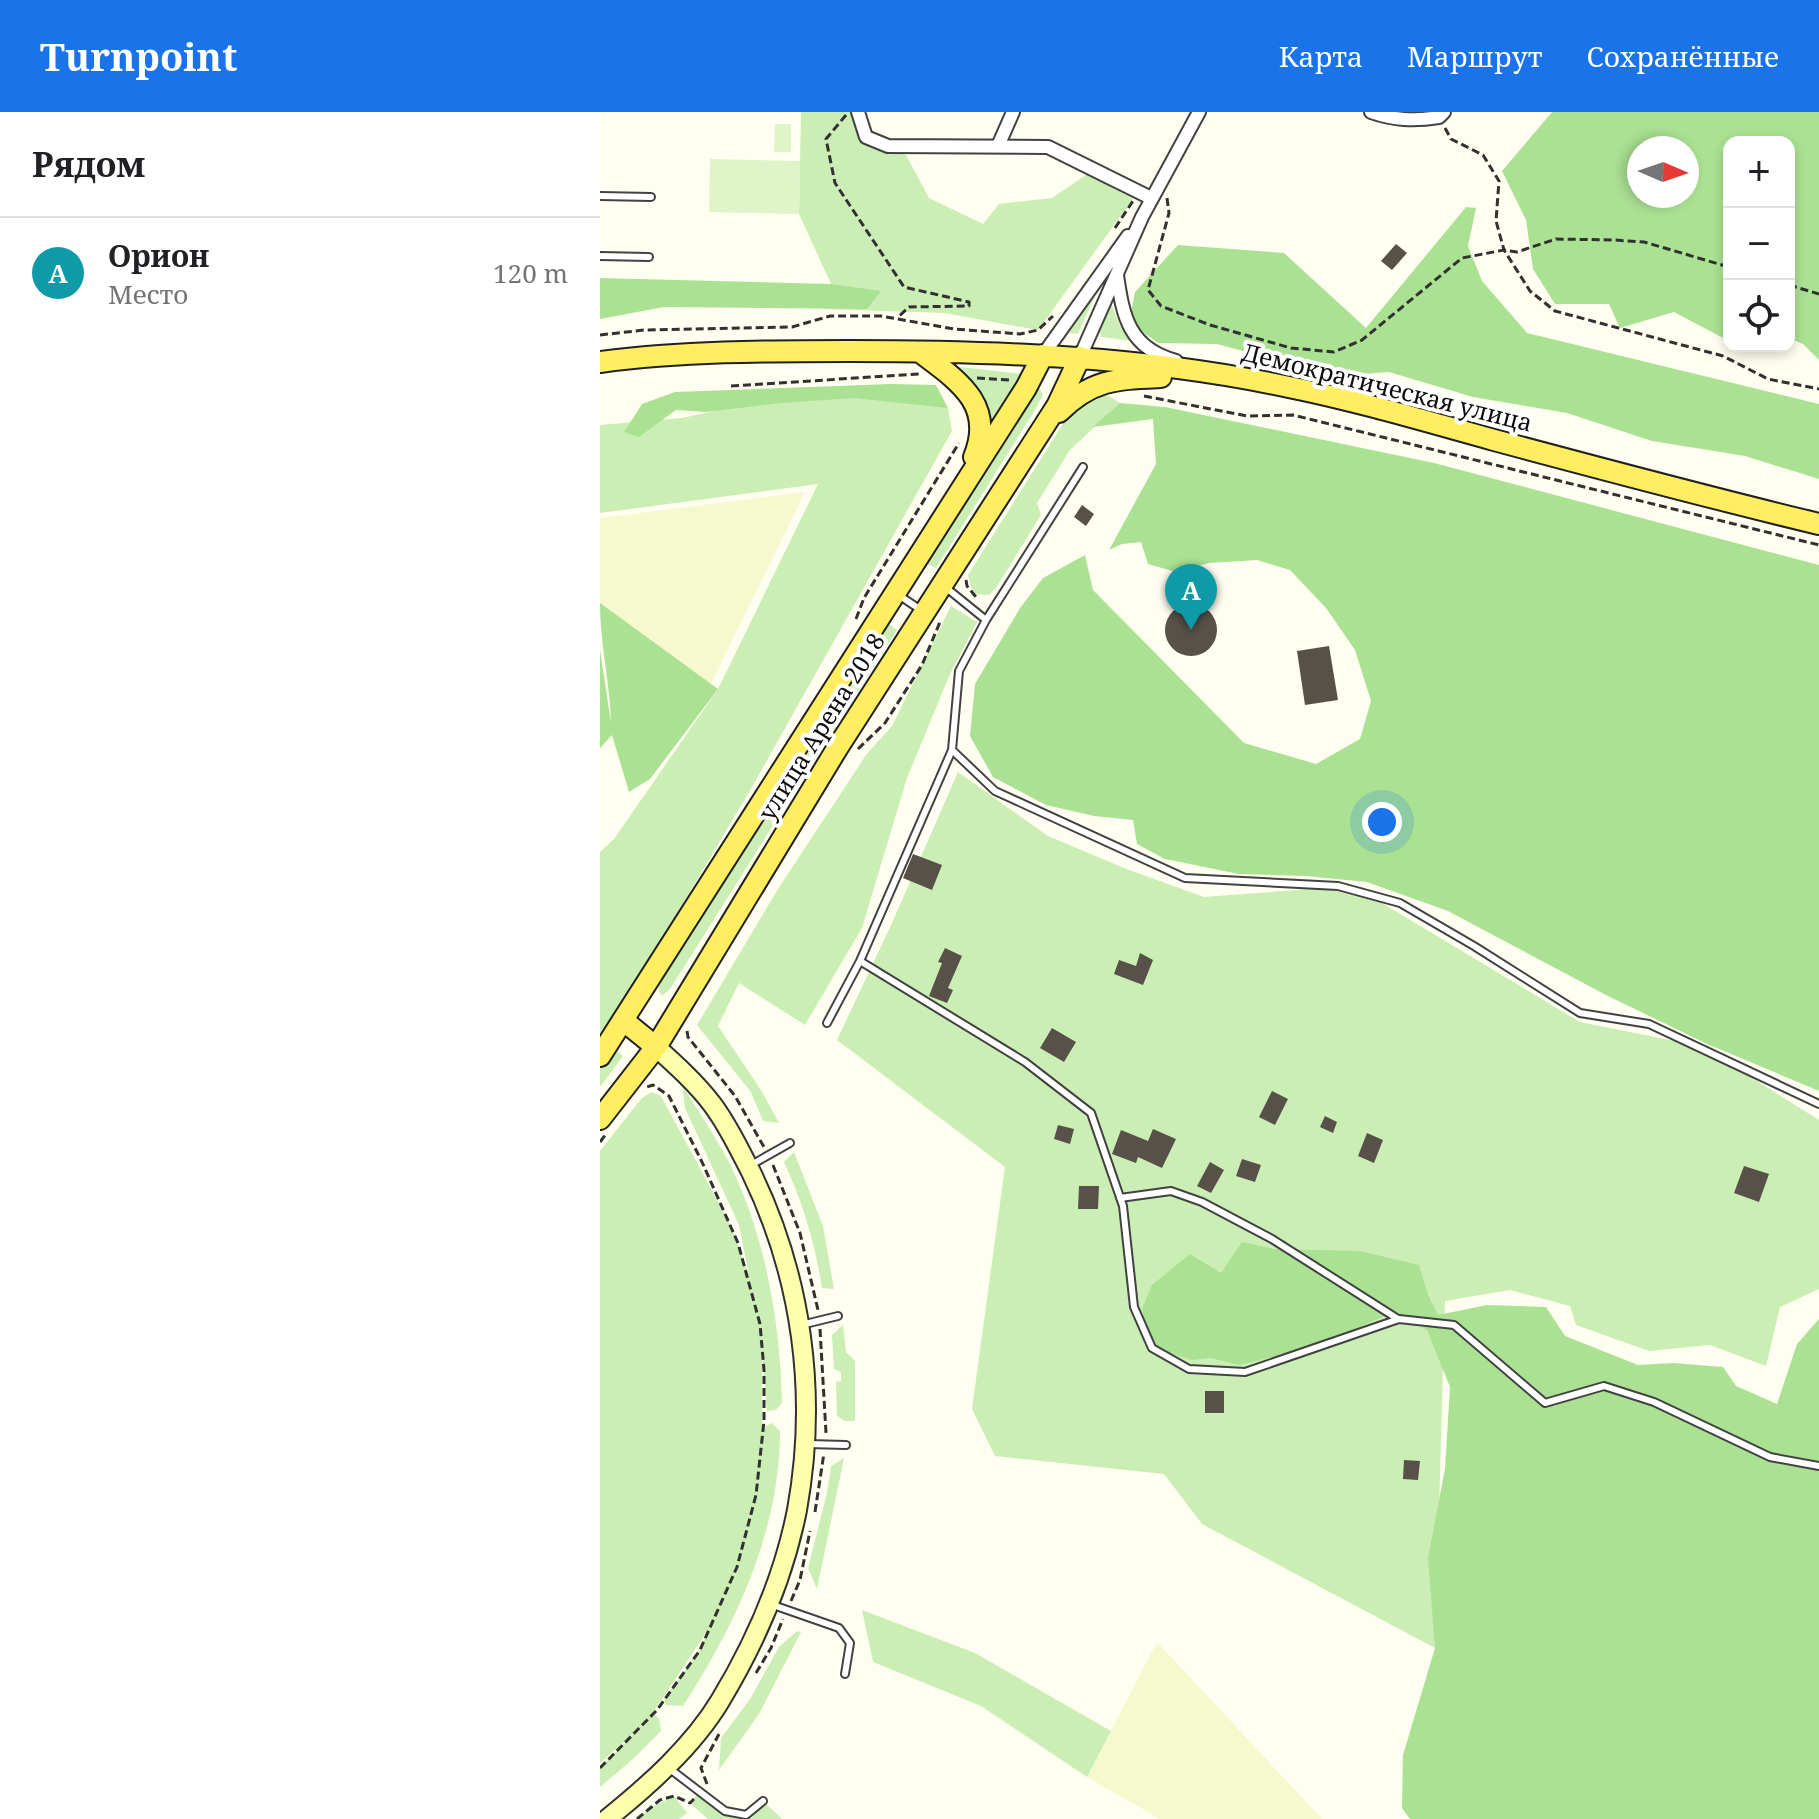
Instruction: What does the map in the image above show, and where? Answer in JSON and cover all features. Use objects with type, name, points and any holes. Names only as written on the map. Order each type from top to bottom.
[{"type":"main road","name":"Демократическая улица","points":[[600,362],[642,356],[753,352],[920,352],[1080,357],[1225,375],[1350,400],[1688,492],[1819,524]]},
{"type":"main road","points":[[920,352],[961,382],[972,395],[979,417],[981,441],[962,488]]},
{"type":"main road","name":"улица Арена 2018","points":[[600,1056],[896,594],[1026,388],[1043,355]]},
{"type":"main road","name":"улица Арена 2018","points":[[604,1125],[656,1047],[838,747],[934,612],[941,584],[1066,390],[1080,357]]},
{"type":"main road","points":[[1043,427],[1087,388],[1108,381],[1225,375]]},
{"type":"main road","points":[[607,1819],[667,1767],[719,1702],[778,1607],[796,1510],[804,1444],[810,1323],[769,1209],[734,1139],[712,1104],[680,1069],[624,1021]]},
{"type":"street","points":[[858,112],[866,137],[888,146],[1048,147],[1146,195]]},
{"type":"street","points":[[998,146],[1013,112]]},
{"type":"street","points":[[1080,357],[1142,217],[1146,195],[1165,179],[1199,112]]},
{"type":"street","points":[[1371,112],[1402,120],[1442,115]]},
{"type":"street","points":[[1043,355],[1142,217]]},
{"type":"street","points":[[1117,275],[1122,311],[1128,327],[1140,343],[1166,359],[1225,375]]},
{"type":"lane","points":[[600,196],[651,197]]},
{"type":"lane","points":[[600,256],[649,257]]},
{"type":"lane","points":[[827,1023],[860,961],[952,750],[959,671],[986,620],[1083,467]]},
{"type":"lane","points":[[941,584],[986,620]]},
{"type":"lane","points":[[896,594],[934,612]]},
{"type":"lane","points":[[952,750],[995,791],[1185,878],[1338,886],[1400,903],[1580,1013],[1649,1024],[1819,1104]]},
{"type":"lane","points":[[860,961],[1025,1062],[1091,1113],[1120,1198],[1134,1307],[1152,1348],[1189,1369],[1245,1372],[1399,1319],[1454,1325],[1545,1403],[1604,1386],[1654,1402],[1770,1457],[1819,1466]]},
{"type":"lane","points":[[748,1167],[790,1143]]},
{"type":"lane","points":[[1120,1198],[1171,1191],[1202,1202],[1272,1239],[1399,1319]]},
{"type":"lane","points":[[810,1323],[838,1316]]},
{"type":"lane","points":[[804,1444],[846,1445]]},
{"type":"lane","points":[[778,1607],[839,1628],[850,1643],[845,1674]]},
{"type":"lane","points":[[667,1767],[725,1811],[746,1815],[763,1801]]},
{"type":"path","points":[[848,112],[826,139],[835,183],[904,287],[969,302],[969,306],[909,307],[897,319]]},
{"type":"path","points":[[1442,115],[1451,139],[1483,155],[1499,181],[1496,221],[1504,250],[1530,291],[1555,311],[1723,356],[1768,379],[1819,389]]},
{"type":"path","points":[[1165,179],[1169,213],[1148,290],[1161,306],[1210,325],[1291,348],[1334,352],[1362,340],[1462,258],[1504,250],[1517,252],[1556,239],[1644,242],[1723,265]]},
{"type":"path","points":[[1114,230],[1146,195]]},
{"type":"path","points":[[1795,287],[1819,294]]},
{"type":"path","points":[[600,335],[644,330],[792,327],[830,316],[881,316],[954,329],[1020,334],[1038,330],[1054,315]]},
{"type":"path","points":[[731,386],[916,373],[926,376]]},
{"type":"path","points":[[973,378],[1013,380]]},
{"type":"path","points":[[1142,396],[1247,416],[1293,415],[1819,545]]},
{"type":"path","points":[[855,623],[864,598],[961,441]]},
{"type":"path","points":[[968,575],[967,586],[976,597]]},
{"type":"path","points":[[852,755],[885,723],[922,665],[934,612]]},
{"type":"path","points":[[686,1025],[688,1037],[735,1096],[768,1154],[800,1233],[816,1296],[810,1323],[825,1382],[822,1478],[800,1580],[778,1607],[771,1648],[756,1673]]},
{"type":"path","points":[[600,1768],[657,1710],[700,1650],[737,1567],[756,1495],[764,1421],[760,1324],[738,1243],[669,1096],[653,1085],[638,1089]]},
{"type":"path","points":[[600,1142],[604,1125]]},
{"type":"path","points":[[637,1819],[660,1800],[674,1796],[690,1803],[708,1782],[701,1768],[725,1724]]},
{"type":"green space","points":[[801,112],[863,112],[876,141],[906,155],[929,198],[983,224],[999,204],[1052,198],[1087,174],[1133,199],[1038,330],[944,313],[823,309],[831,284],[799,214]]},
{"type":"green space","points":[[1552,112],[1819,112],[1819,360],[1795,341],[1795,136],[1723,136],[1723,338],[1674,312],[1620,328],[1609,304],[1555,304],[1533,269],[1526,220],[1502,171]]},
{"type":"green space","points":[[775,124],[791,124],[791,152],[774,152]]},
{"type":"green space","points":[[710,159],[800,161],[799,214],[709,212]]},
{"type":"green space","points":[[1466,207],[1476,208],[1468,246],[1482,281],[1527,333],[1819,404],[1819,479],[1745,456],[1652,441],[1567,413],[1473,397],[1389,372],[1336,376],[1217,344],[1158,343],[1139,329],[1131,313],[1135,292],[1178,245],[1284,253],[1366,328]]},
{"type":"green space","points":[[600,278],[831,284],[881,291],[867,309],[664,307],[600,319]]},
{"type":"green space","points":[[1101,282],[1078,334],[1069,333]]},
{"type":"green space","points":[[1111,303],[1120,326],[1133,341],[1101,337]]},
{"type":"green space","points":[[951,366],[1023,374],[984,433]]},
{"type":"green space","points":[[872,385],[948,408],[952,431],[752,787],[631,991],[600,1033],[600,852],[614,839],[718,689],[818,484],[600,513],[600,425],[682,418],[769,399]]},
{"type":"green space","points":[[936,385],[948,408],[854,398],[706,412],[676,410],[639,437],[624,432],[642,404],[675,392]]},
{"type":"green space","points":[[1040,389],[1043,395],[1035,410],[936,568],[925,563],[1034,390]]},
{"type":"green space","points":[[1102,392],[1120,403],[1070,450],[1037,503],[1041,515],[996,588],[989,595],[973,594],[968,575],[1071,411]]},
{"type":"green space","points":[[1120,403],[1165,407],[1434,463],[1819,565],[1819,1091],[1705,1043],[1606,995],[1448,911],[1367,882],[1239,874],[1165,859],[1137,844],[1133,820],[1094,816],[1046,805],[993,777],[970,736],[975,684],[1020,608],[1043,578],[1085,555],[1093,590],[1244,743],[1316,764],[1360,739],[1371,701],[1355,650],[1326,608],[1290,570],[1257,560],[1209,563],[1176,572],[1148,564],[1141,542],[1122,544],[1109,550],[1156,464],[1153,419],[1093,427]]},
{"type":"green space","points":[[805,492],[710,686],[600,604],[600,518]]},
{"type":"green space","points":[[600,603],[718,689],[650,779],[629,792],[612,735],[600,748],[600,650],[611,723]]},
{"type":"green space","points":[[951,606],[977,622],[950,674],[907,778],[862,928],[805,1025],[739,983],[718,1026],[779,1123],[763,1121],[751,1092],[697,1025],[778,889],[866,755],[892,726]]},
{"type":"green space","points":[[889,624],[897,630],[832,734],[823,729]]},
{"type":"green space","points":[[817,739],[823,746],[670,989],[662,996],[659,984]]},
{"type":"green space","points":[[958,772],[1048,836],[1124,868],[1204,897],[1324,888],[1382,903],[1580,1022],[1675,1041],[1746,1074],[1819,1120],[1819,1289],[1780,1307],[1766,1366],[1710,1345],[1649,1351],[1576,1325],[1570,1306],[1510,1290],[1445,1301],[1435,1648],[1202,1524],[1164,1474],[995,1456],[972,1409],[1005,1167],[837,1040]]},
{"type":"green space","points":[[615,1049],[623,1056],[600,1087],[600,1069]]},
{"type":"green space","points":[[682,1085],[730,1164],[762,1251],[774,1311],[782,1403],[776,1410],[767,1411],[762,1354],[762,1428],[772,1423],[780,1431],[778,1468],[763,1540],[721,1642],[683,1706],[666,1705],[664,1699],[700,1650],[708,1630],[652,1714],[659,1718],[661,1731],[600,1787],[600,1768],[635,1732],[600,1763],[600,1151],[641,1099],[651,1092],[661,1096],[730,1224],[749,1275],[739,1225],[685,1108]]},
{"type":"green space","points":[[794,1152],[823,1226],[834,1289],[822,1288],[808,1224],[784,1162]]},
{"type":"green space","points":[[1242,1242],[1274,1249],[1360,1251],[1419,1265],[1438,1315],[1487,1305],[1546,1307],[1565,1336],[1638,1365],[1673,1363],[1723,1367],[1736,1386],[1777,1404],[1797,1344],[1819,1319],[1819,1819],[1410,1819],[1402,1808],[1403,1755],[1435,1648],[1428,1558],[1445,1469],[1450,1387],[1427,1330],[1395,1311],[1300,1350],[1239,1365],[1211,1358],[1192,1360],[1161,1350],[1147,1335],[1142,1309],[1152,1285],[1190,1254],[1221,1273]]},
{"type":"green space","points":[[843,1325],[846,1352],[855,1361],[855,1421],[845,1421],[837,1416],[836,1382],[841,1381],[841,1372],[834,1369],[832,1335]]},
{"type":"green space","points":[[844,1458],[817,1589],[808,1568],[831,1466]]},
{"type":"green space","points":[[862,1610],[975,1653],[1111,1731],[1087,1777],[981,1706],[873,1662]]},
{"type":"green space","points":[[797,1631],[801,1632],[759,1714],[719,1770],[721,1738],[750,1699],[779,1647]]},
{"type":"green space","points":[[1157,1642],[1322,1819],[1160,1819],[1087,1777]]},
{"type":"green space","points":[[699,1792],[725,1811],[746,1815],[763,1801],[782,1819],[708,1819],[690,1803]]},
{"type":"green space","points":[[674,1796],[687,1813],[679,1819],[637,1819],[652,1807]]},
{"type":"building","points":[[1396,244],[1407,253],[1392,270],[1381,261]]},
{"type":"building","points":[[1082,505],[1094,514],[1086,526],[1074,517]]},
{"type":"building","points":[[1191,604],[1209,612],[1217,630],[1209,648],[1191,656],[1173,648],[1165,630],[1173,612]]},
{"type":"building","points":[[1329,646],[1338,700],[1305,705],[1297,651]]},
{"type":"building","points":[[913,854],[942,865],[932,890],[903,878]]},
{"type":"building","points":[[945,948],[962,956],[948,988],[953,990],[947,1003],[929,996]]},
{"type":"building","points":[[1140,953],[1153,960],[1143,985],[1114,974],[1119,960],[1136,966]]},
{"type":"building","points":[[1052,1028],[1076,1042],[1064,1062],[1040,1048]]},
{"type":"building","points":[[1272,1091],[1288,1099],[1275,1125],[1259,1117]]},
{"type":"building","points":[[1325,1116],[1337,1122],[1333,1133],[1320,1127]]},
{"type":"building","points":[[1058,1125],[1074,1129],[1070,1144],[1054,1139]]},
{"type":"building","points":[[1153,1129],[1176,1139],[1162,1168],[1138,1157],[1136,1163],[1112,1154],[1121,1130],[1148,1141]]},
{"type":"building","points":[[1367,1133],[1383,1140],[1374,1163],[1358,1156]]},
{"type":"building","points":[[1242,1159],[1261,1165],[1255,1182],[1236,1176]]},
{"type":"building","points":[[1210,1162],[1224,1170],[1211,1193],[1197,1186]]},
{"type":"building","points":[[1744,1166],[1769,1174],[1759,1202],[1734,1193]]},
{"type":"building","points":[[1079,1186],[1099,1186],[1098,1209],[1078,1209]]},
{"type":"building","points":[[1205,1391],[1224,1391],[1224,1413],[1205,1413]]},
{"type":"building","points":[[1404,1460],[1420,1461],[1418,1480],[1403,1479]]},
{"type":"place","name":"Орион","points":[[1191,630]]}]
